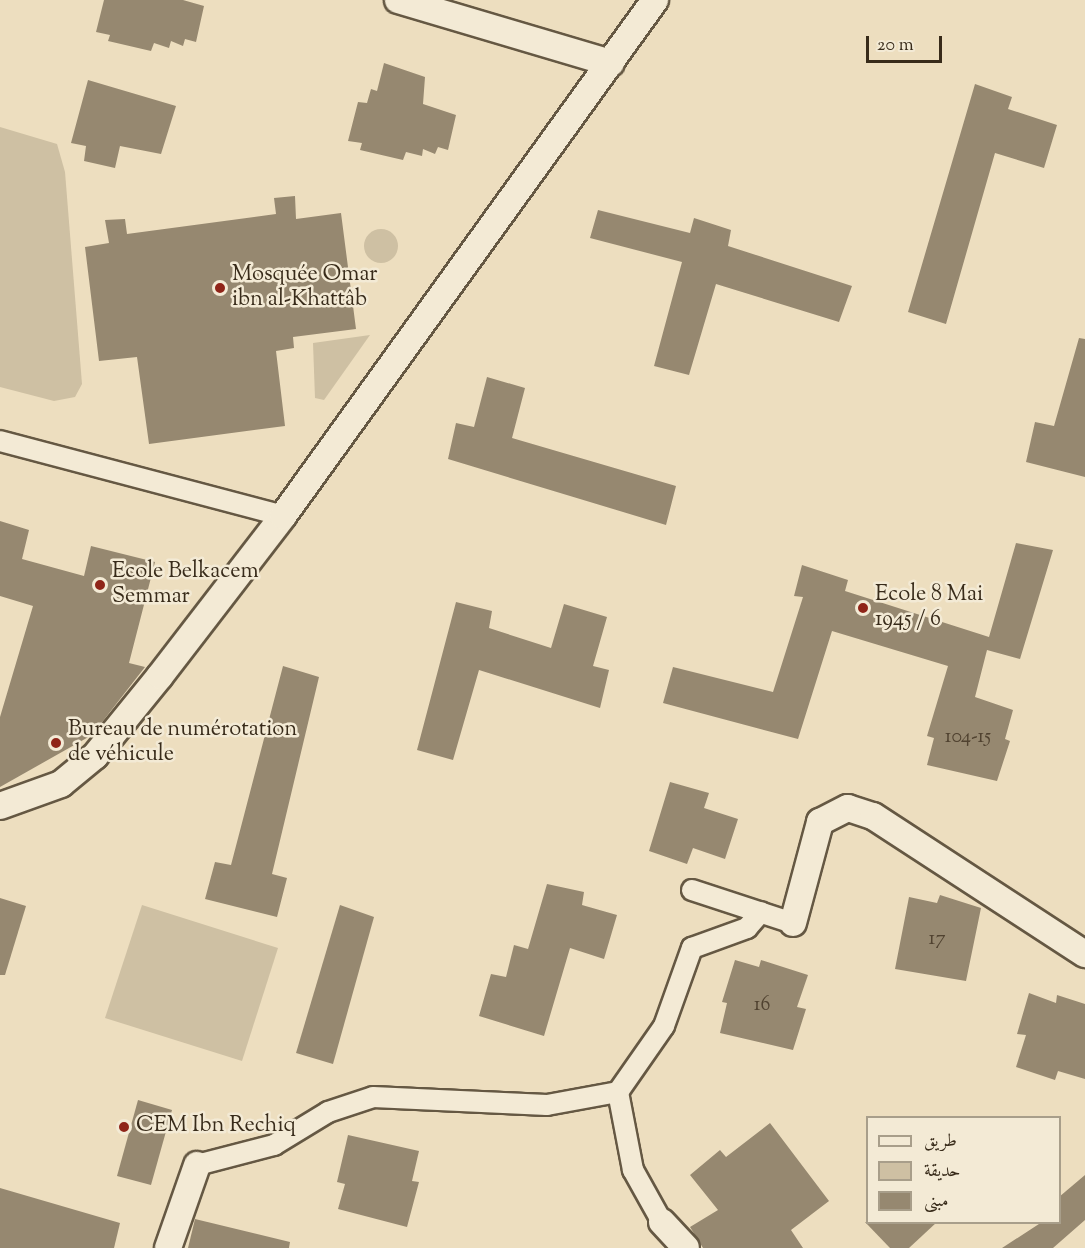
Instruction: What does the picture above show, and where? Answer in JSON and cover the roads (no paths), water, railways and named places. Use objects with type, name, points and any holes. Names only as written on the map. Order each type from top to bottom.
[{"type":"street","points":[[398,0],[611,63]]},
{"type":"street","points":[[0,806],[61,784],[95,756],[283,516],[655,0]]},
{"type":"street","points":[[0,441],[283,516]]},
{"type":"street","points":[[692,890],[793,923],[820,822],[848,808],[873,816],[1085,954]]},
{"type":"street","points":[[168,1248],[197,1165],[274,1145],[328,1112],[373,1097],[547,1105],[618,1092],[664,1026],[692,948],[747,928],[761,912]]},
{"type":"street","points":[[618,1092],[633,1170],[662,1222],[686,1248]]},
{"type":"place","name":"Mosquée Omar ibn al-Khattâb","points":[[220,288]]},
{"type":"place","name":"Ecole Belkacem Semmar","points":[[100,585]]},
{"type":"place","name":"Ecole 8 Mai 1945 / 6","points":[[863,608]]},
{"type":"place","name":"Bureau de numérotation de véhicule","points":[[56,743]]},
{"type":"place","name":"CEM Ibn Rechiq","points":[[124,1127]]}]
